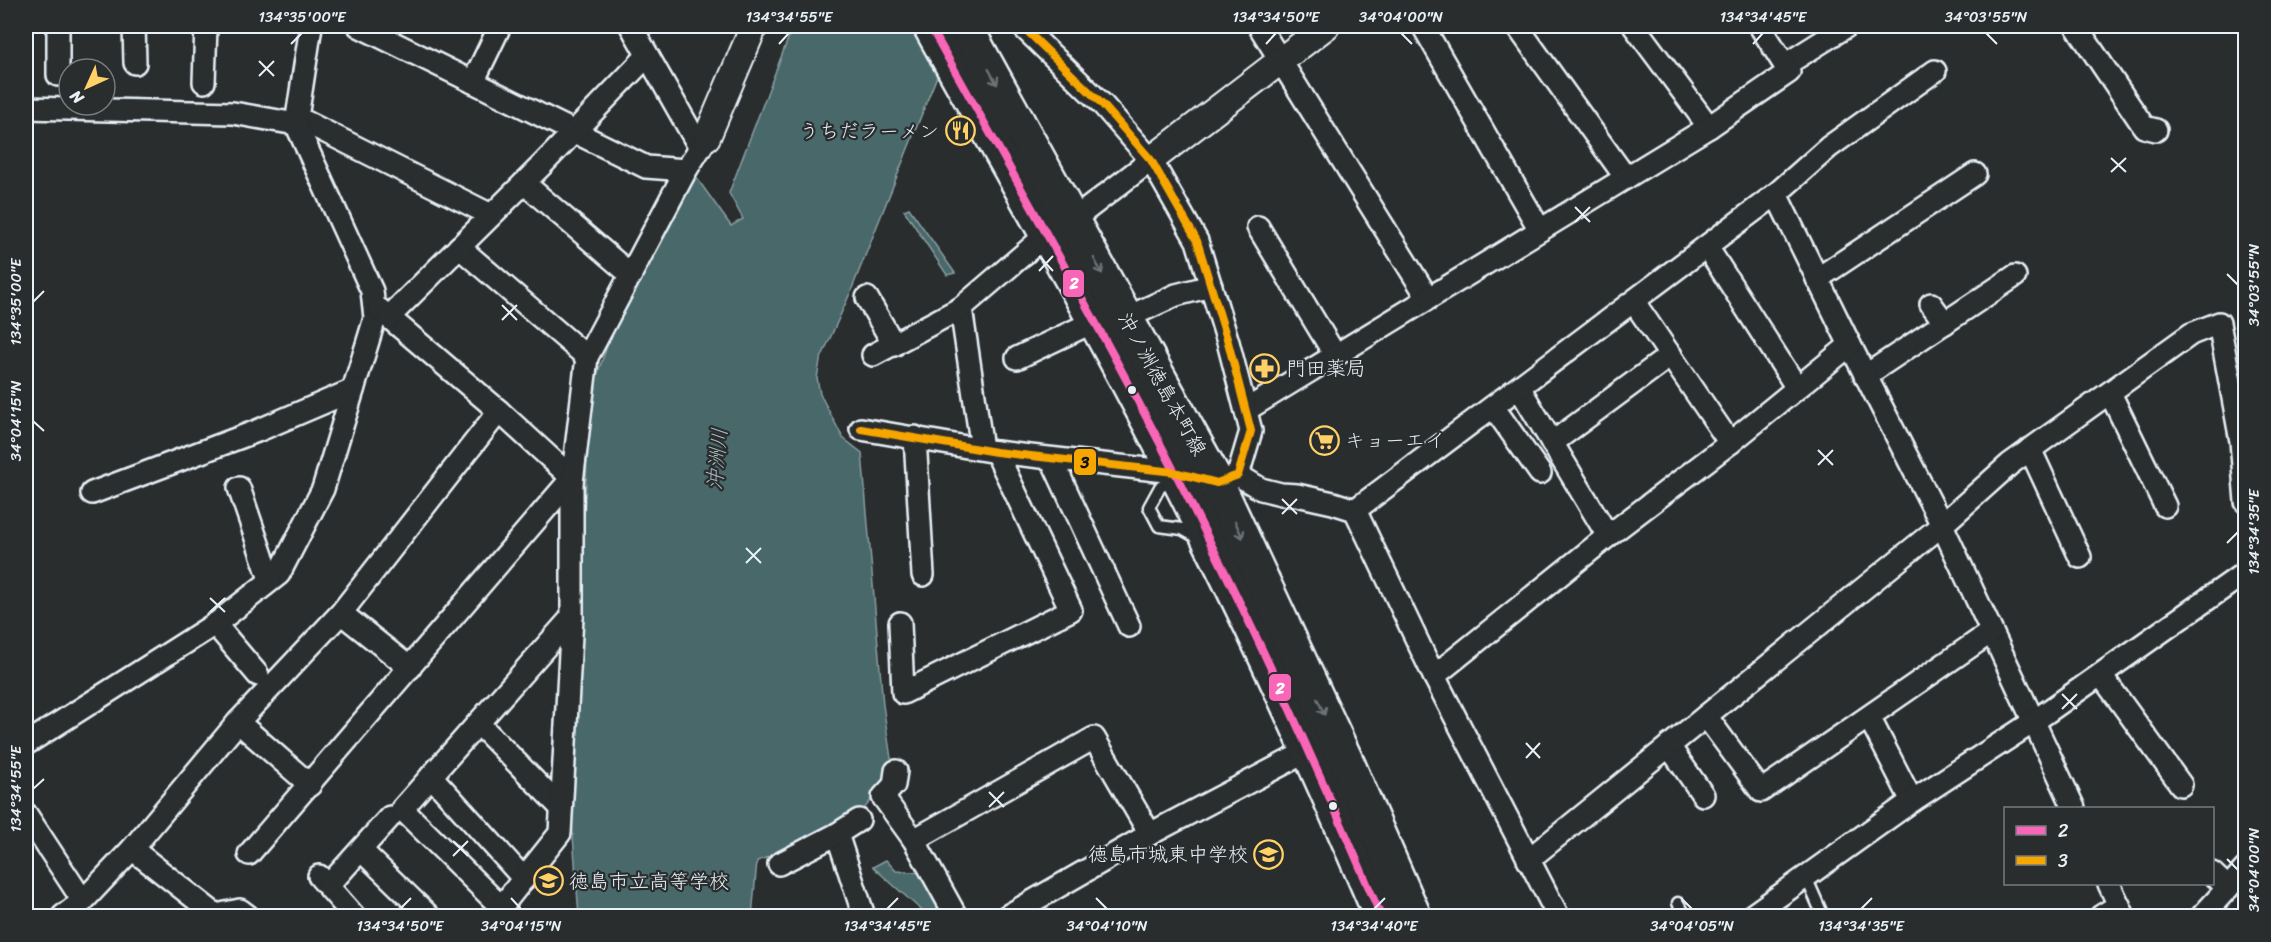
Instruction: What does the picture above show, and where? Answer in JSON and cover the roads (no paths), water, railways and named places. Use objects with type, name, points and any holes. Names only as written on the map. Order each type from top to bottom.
[{"type":"main road","name":"沖ノ洲徳島本町線","points":[[930,26],[946,55],[1060,227]]},
{"type":"main road","name":"沖ノ洲徳島本町線","points":[[965,26],[1060,227],[1110,319],[1175,475],[1414,916]]},
{"type":"main road","name":"沖ノ洲徳島本町線","points":[[1110,319],[1228,479],[1381,916]]},
{"type":"street","points":[[57,26],[58,57]]},
{"type":"street","points":[[134,26],[135,63]]},
{"type":"street","points":[[204,82],[206,26]]},
{"type":"street","points":[[311,26],[296,124],[381,311],[499,411],[572,480]]},
{"type":"street","points":[[359,26],[646,167],[686,170]]},
{"type":"street","points":[[474,82],[500,26]]},
{"type":"street","points":[[631,26],[647,56],[704,142]]},
{"type":"street","points":[[572,617],[402,808],[497,912],[560,833],[572,617],[572,480],[587,357],[686,170],[704,142],[754,26]]},
{"type":"street","points":[[1022,26],[1102,105],[1150,160],[1197,241],[1228,342],[1251,431],[1228,479]]},
{"type":"street","points":[[1259,26],[1428,298]]},
{"type":"street","points":[[873,355],[961,308],[1060,227],[1326,26]]},
{"type":"street","points":[[1423,26],[1540,230]]},
{"type":"street","points":[[1516,26],[1626,178]]},
{"type":"street","points":[[1634,26],[1709,127]]},
{"type":"street","points":[[1246,410],[1709,127],[1789,72],[1760,26]]},
{"type":"street","points":[[1785,65],[1846,26]]},
{"type":"street","points":[[2076,26],[2144,127],[2156,130]]},
{"type":"street","points":[[26,744],[215,624],[279,574],[323,489],[375,318],[459,247],[647,56]]},
{"type":"street","points":[[1355,510],[1520,389],[1707,247],[1776,194],[1829,147],[1935,71]]},
{"type":"street","points":[[26,108],[232,113],[296,124],[306,122],[491,215]]},
{"type":"street","points":[[1818,279],[1975,174]]},
{"type":"street","points":[[524,183],[631,275]]},
{"type":"street","points":[[1776,194],[1941,525],[2074,807]]},
{"type":"street","points":[[1258,227],[1335,355]]},
{"type":"street","points":[[459,247],[587,357]]},
{"type":"street","points":[[1707,247],[1797,388]]},
{"type":"street","points":[[1865,376],[2015,276]]},
{"type":"street","points":[[1017,358],[1110,319],[1176,295],[1211,286]]},
{"type":"street","points":[[867,298],[894,345]]},
{"type":"street","points":[[1634,302],[1730,443]]},
{"type":"street","points":[[1931,304],[1945,323]]},
{"type":"street","points":[[900,623],[903,693],[1071,610],[989,450],[961,308]]},
{"type":"street","points":[[1528,860],[1941,525],[2010,464],[2191,334],[2219,323],[2241,441],[2246,502]]},
{"type":"street","points":[[1434,676],[1608,536],[1730,443],[1850,345]]},
{"type":"street","points":[[1552,443],[1671,355]]},
{"type":"street","points":[[1520,389],[1608,536]]},
{"type":"street","points":[[92,493],[257,431],[353,390]]},
{"type":"street","points":[[2110,393],[2165,506]]},
{"type":"street","points":[[1494,408],[1540,473]]},
{"type":"street","points":[[63,916],[83,901],[132,849],[238,722],[341,613],[499,411]]},
{"type":"street","points":[[861,429],[1052,460],[1228,479],[1281,494],[1297,495],[1355,510],[1434,676],[1558,916]]},
{"type":"street","points":[[915,437],[923,575]]},
{"type":"street","points":[[2030,449],[2080,557]]},
{"type":"street","points":[[1052,460],[1129,626]]},
{"type":"street","points":[[249,854],[572,480]]},
{"type":"street","points":[[239,488],[270,579]]},
{"type":"street","points":[[1751,916],[1912,801],[2033,722],[2246,572]]},
{"type":"street","points":[[341,613],[410,668]]},
{"type":"street","points":[[215,624],[258,675]]},
{"type":"street","points":[[1706,716],[1761,791],[1991,632]]},
{"type":"street","points":[[2101,675],[2181,785]]},
{"type":"street","points":[[1869,717],[1912,801]]},
{"type":"street","points":[[238,722],[310,785]]},
{"type":"street","points":[[478,723],[561,808]]},
{"type":"street","points":[[914,840],[1094,738],[1150,834]]},
{"type":"street","points":[[1007,916],[1150,834],[1322,744]]},
{"type":"street","points":[[1669,746],[1703,795]]},
{"type":"street","points":[[896,771],[894,785],[883,797],[914,840],[956,916]]},
{"type":"street","points":[[431,776],[524,879]]},
{"type":"street","points":[[26,814],[83,901]]},
{"type":"street","points":[[354,916],[324,881],[361,850],[390,817]]},
{"type":"street","points":[[779,864],[859,820]]},
{"type":"street","points":[[837,834],[864,916]]},
{"type":"street","points":[[132,849],[216,915],[240,910],[248,916]]},
{"type":"street","points":[[361,850],[429,916]]},
{"type":"street","points":[[2204,916],[2246,868]]},
{"type":"street","points":[[2214,875],[2228,888]]},
{"type":"street","points":[[2101,916],[2122,911],[2109,885]]},
{"type":"lane","points":[[1806,877],[1823,916]]},
{"type":"lane","points":[[1678,903],[1686,916]]},
{"type":"water","name":"沖洲川","points":[[793,26],[957,26],[851,291],[820,361],[817,378],[820,394],[843,438],[862,453],[883,705],[893,772],[864,809],[821,829],[786,851],[757,861],[752,916],[579,916],[570,795],[588,441],[595,381],[610,338],[696,177],[731,226],[743,219],[729,193]]},
{"type":"water","points":[[909,208],[955,273],[947,275],[904,210]]},
{"type":"water","points":[[886,860],[896,871],[924,873],[952,916],[928,916],[873,867]]},
{"type":"place","name":"うちだラーメン","points":[[960,131]]},
{"type":"place","name":"門田薬局","points":[[1265,368]]},
{"type":"place","name":"キョーエイ","points":[[1324,440]]},
{"type":"place","name":"徳島市城東中学校","points":[[1269,854]]},
{"type":"place","name":"徳島市立高等学校","points":[[548,881]]}]
